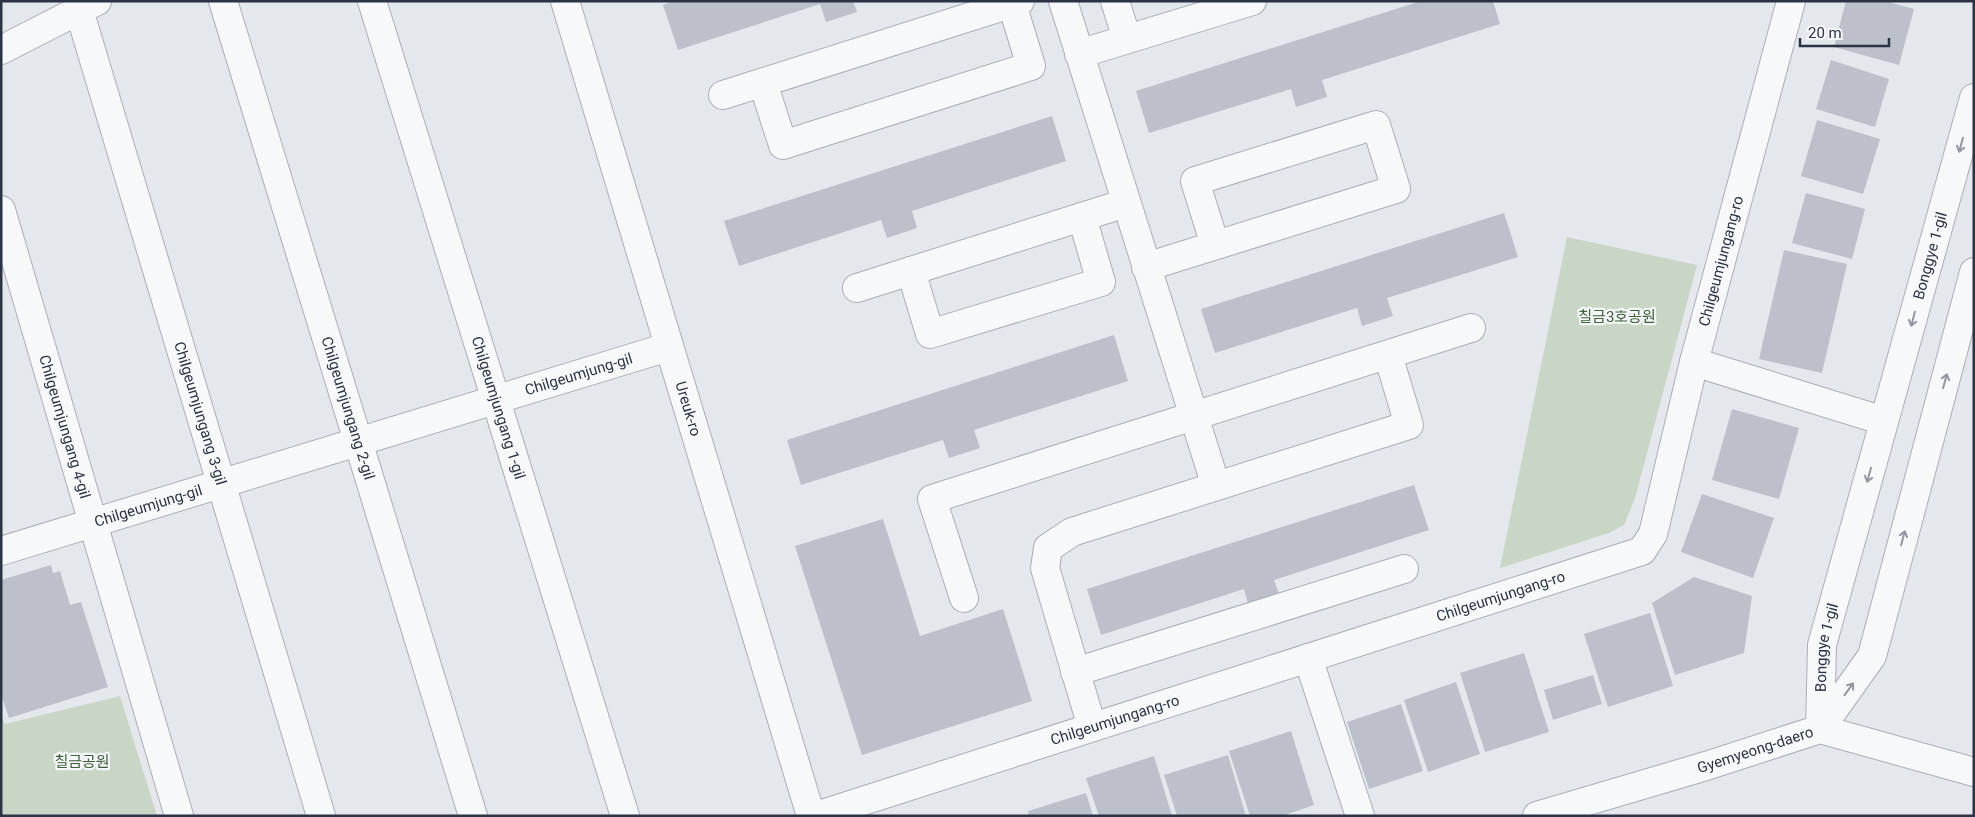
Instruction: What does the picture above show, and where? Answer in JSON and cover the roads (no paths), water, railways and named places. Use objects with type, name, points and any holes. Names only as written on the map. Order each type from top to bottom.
[{"type":"street","name":"Chilgeumjungang 2-gil","points":[[223,1],[473,816]]},
{"type":"street","name":"Chilgeumjungang 1-gil","points":[[372,1],[625,816]]},
{"type":"street","name":"Ureuk-ro","points":[[565,1],[811,816]]},
{"type":"street","points":[[1062,1],[1216,486]]},
{"type":"street","points":[[1115,1],[1127,39]]},
{"type":"street","points":[[1079,54],[1252,1]]},
{"type":"street","name":"Chilgeumjungang-ro","points":[[816,816],[1642,551],[1653,534],[1694,362],[1792,1]]},
{"type":"street","points":[[723,96],[763,83],[1016,3],[1031,66],[783,145],[763,83]]},
{"type":"street","points":[[1,50],[88,6]]},
{"type":"street","name":"Chilgeumjungang 3-gil","points":[[88,6],[221,484],[321,816]]},
{"type":"street","name":"Bonggye 1-gil","points":[[1820,729],[1822,645],[1974,98]]},
{"type":"street","points":[[1146,267],[1396,189],[1376,125],[1195,181],[1215,245]]},
{"type":"street","points":[[858,288],[1126,203]]},
{"type":"street","name":"Chilgeumjungang 4-gil","points":[[1,210],[179,816]]},
{"type":"street","points":[[911,271],[930,334],[1102,282],[1082,217]]},
{"type":"street","name":"Bonggye 1-gil","points":[[1820,729],[1872,656],[1974,272]]},
{"type":"street","points":[[964,598],[932,499],[1471,328]]},
{"type":"street","name":"Chilgeumjung-gil","points":[[1,552],[668,347]]},
{"type":"street","points":[[1092,728],[1045,568],[1048,548],[1072,532],[1408,424],[1388,354]]},
{"type":"street","points":[[1694,362],[1884,421]]},
{"type":"street","points":[[1075,672],[1404,569]]},
{"type":"street","points":[[1308,658],[1360,816]]},
{"type":"street","name":"Gyemyeong-daero","points":[[1537,816],[1706,766],[1820,729],[1974,772]]},
{"type":"park label","name":"칠금3호공원","points":[[1617,317]]},
{"type":"park label","name":"칠금공원","points":[[82,762]]}]
